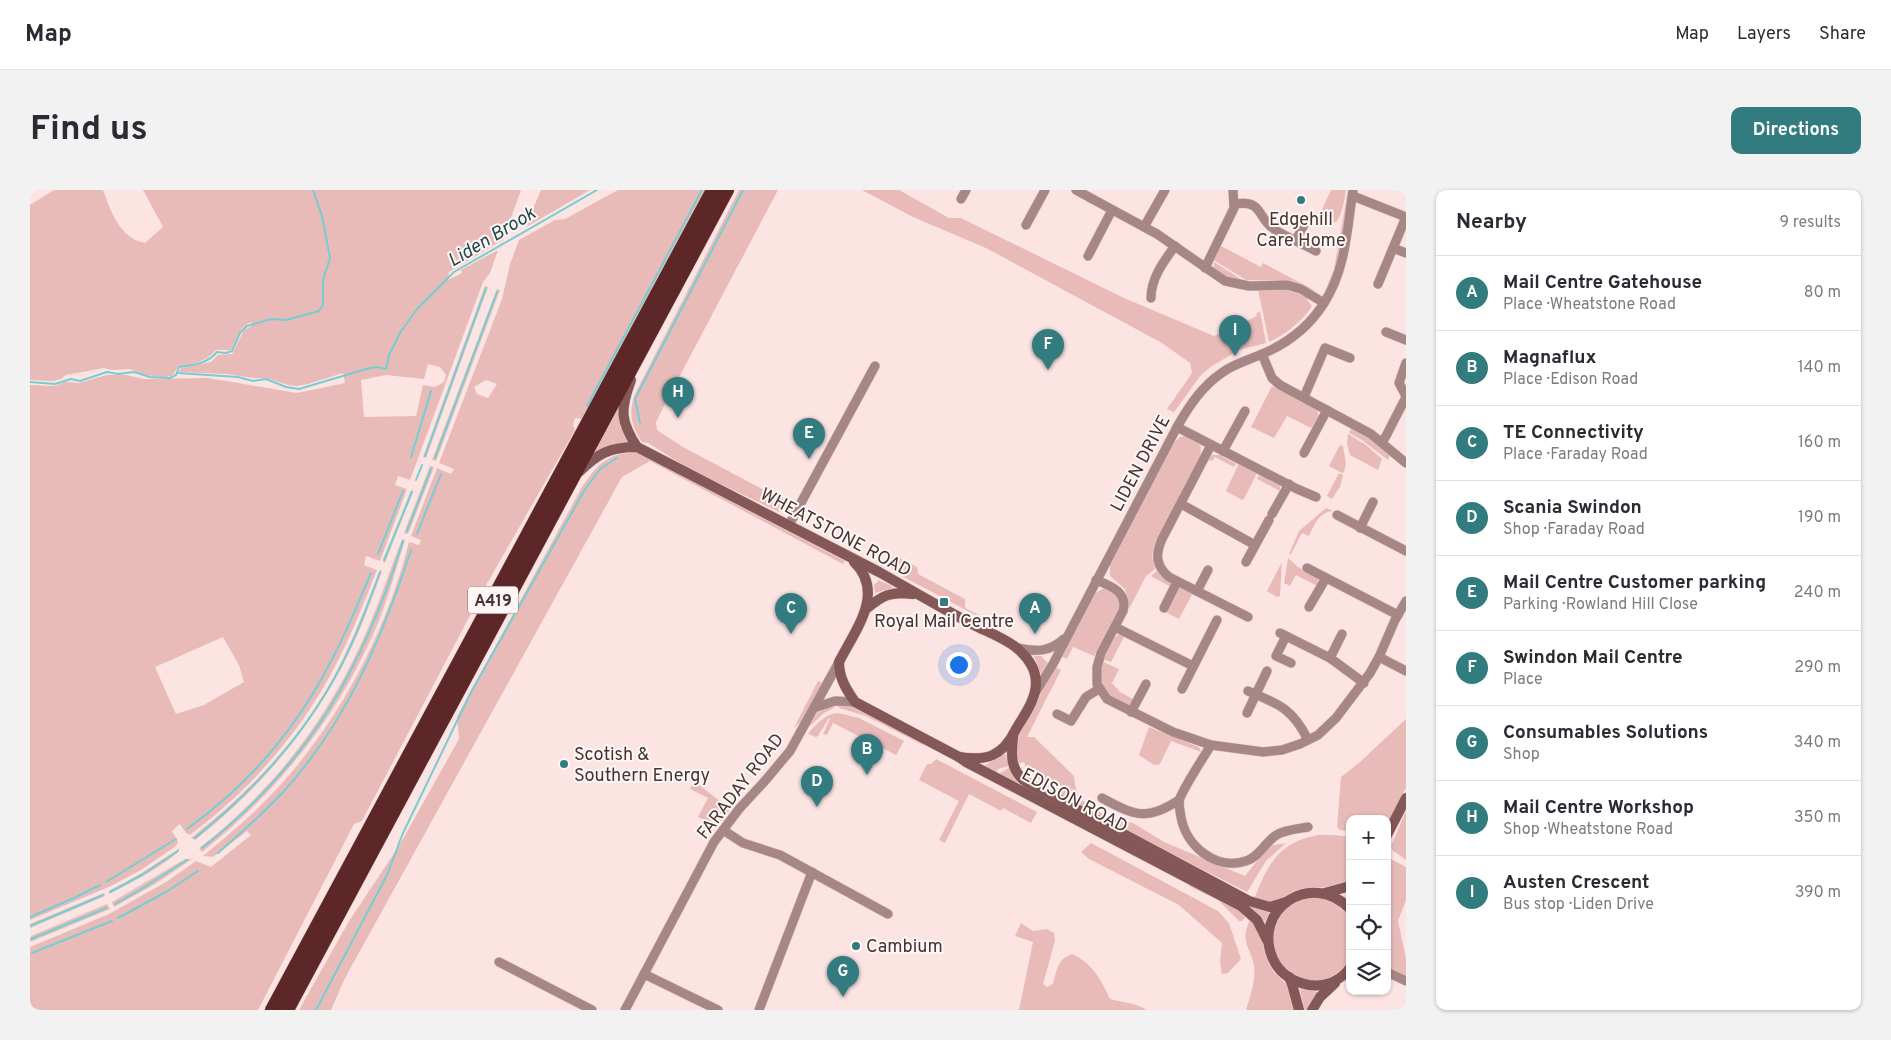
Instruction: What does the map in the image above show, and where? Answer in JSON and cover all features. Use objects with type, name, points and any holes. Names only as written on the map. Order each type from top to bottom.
[{"type":"highway","name":"A419","points":[[272,1010],[714,190]]},
{"type":"highway","name":"A419","points":[[287,1010],[727,190]]},
{"type":"main road","points":[[571,481],[591,460],[603,452],[618,448],[637,447],[626,427],[622,407],[643,348]]},
{"type":"main road","name":"WHEATSTONE ROAD","points":[[637,447],[846,555],[1018,648],[1028,660],[1034,672],[1036,683],[1034,696]]},
{"type":"main road","name":"FARADAY ROAD","points":[[839,662],[866,608],[868,590],[867,580],[861,570],[846,555]]},
{"type":"main road","points":[[866,608],[889,594],[902,592],[916,594]]},
{"type":"main road","name":"EDISON ROAD","points":[[839,662],[842,683],[855,702],[1242,906],[1257,920],[1276,965],[1289,977]]},
{"type":"main road","name":"LIDEN DRIVE","points":[[959,757],[979,759],[992,756],[1002,750],[1013,736],[1034,696]]},
{"type":"main road","name":"EDISON ROAD","points":[[1013,736],[1012,763],[1019,776],[1026,782],[1249,901],[1270,906],[1286,902],[1301,894],[1324,893],[1346,887]]},
{"type":"main road","points":[[1391,827],[1406,798]]},
{"type":"main road","points":[[1324,893],[1340,900],[1346,905]]},
{"type":"main road","points":[[1267,940],[1272,918],[1286,902]]},
{"type":"main road","points":[[1312,1010],[1320,997],[1346,972]]},
{"type":"main road","points":[[1289,977],[1312,985],[1327,984],[1337,980]]},
{"type":"main road","points":[[1289,977],[1299,1010]]},
{"type":"street","points":[[961,200],[966,190]]},
{"type":"street","points":[[1026,224],[1045,190]]},
{"type":"street","points":[[1144,227],[1164,190]]},
{"type":"street","points":[[1204,268],[1233,211],[1235,204],[1233,190]]},
{"type":"street","points":[[1081,191],[1175,246],[1225,281],[1241,285],[1280,284],[1294,286],[1324,303]]},
{"type":"street","points":[[1353,193],[1406,217],[1378,284]]},
{"type":"street","name":"LIDEN DRIVE","points":[[1034,696],[1053,664],[1177,427],[1194,399],[1210,382],[1230,368],[1277,347],[1300,331],[1310,322],[1324,303],[1336,281],[1342,262],[1353,193]]},
{"type":"street","points":[[1235,204],[1243,202],[1252,204],[1259,210],[1272,228],[1316,251]]},
{"type":"street","points":[[1088,256],[1091,242],[1112,210]]},
{"type":"street","points":[[1296,240],[1307,219]]},
{"type":"street","points":[[1151,298],[1152,287],[1158,271],[1175,246]]},
{"type":"street","points":[[1394,248],[1406,253]]},
{"type":"street","points":[[1386,332],[1406,340]]},
{"type":"street","points":[[1304,397],[1325,348],[1350,358]]},
{"type":"street","points":[[1262,354],[1272,378],[1280,385],[1361,428],[1382,442],[1406,463]]},
{"type":"street","points":[[1382,442],[1406,397],[1400,383],[1406,363]]},
{"type":"street","points":[[789,525],[875,366]]},
{"type":"street","points":[[1304,453],[1327,410]]},
{"type":"street","points":[[1223,451],[1245,411]]},
{"type":"street","points":[[1177,427],[1316,496]]},
{"type":"street","points":[[1211,444],[1162,539],[1157,560],[1163,572],[1177,582],[1198,591],[1221,613],[1248,617]]},
{"type":"street","points":[[1246,562],[1289,484]]},
{"type":"street","points":[[1360,528],[1373,502]]},
{"type":"street","points":[[1180,504],[1255,546]]},
{"type":"street","points":[[1337,515],[1406,552]]},
{"type":"street","points":[[1307,568],[1398,615]]},
{"type":"street","points":[[1198,591],[1208,570]]},
{"type":"street","points":[[1309,607],[1326,578]]},
{"type":"street","points":[[1096,580],[1117,590],[1124,600],[1124,610],[1099,659],[1096,681],[1099,689],[1107,699],[1173,732],[1211,745],[1264,752],[1291,748],[1308,740],[1327,727],[1364,683],[1379,658],[1406,601]]},
{"type":"street","points":[[1164,608],[1177,582]]},
{"type":"street","points":[[1182,689],[1221,613]]},
{"type":"street","points":[[1115,627],[1193,666]]},
{"type":"street","points":[[1291,663],[1276,656],[1283,634],[1330,658],[1364,683]]},
{"type":"street","points":[[1330,658],[1342,634]]},
{"type":"street","name":"WHEATSTONE ROAD","points":[[1018,648],[1044,651],[1057,645],[1066,637]]},
{"type":"street","points":[[1379,658],[1406,672]]},
{"type":"street","name":"FARADAY ROAD","points":[[625,1010],[705,858],[723,830],[784,758],[839,662]]},
{"type":"street","points":[[1247,713],[1252,693],[1267,670]]},
{"type":"street","points":[[1131,712],[1146,684]]},
{"type":"street","points":[[1057,714],[1071,720],[1086,697],[1099,689]]},
{"type":"street","points":[[1252,693],[1293,715],[1302,727],[1308,740]]},
{"type":"street","name":"EDISON ROAD","points":[[814,708],[835,701],[855,702]]},
{"type":"street","points":[[1102,798],[1123,809],[1148,814],[1164,809],[1180,800],[1211,745]]},
{"type":"street","points":[[1180,800],[1182,822],[1192,842],[1205,854],[1221,862],[1246,861],[1256,856],[1276,835],[1308,827]]},
{"type":"street","points":[[723,830],[743,843],[780,855],[888,914]]},
{"type":"street","points":[[759,1010],[812,872]]},
{"type":"street","points":[[499,962],[592,1010]]},
{"type":"street","points":[[644,974],[718,1010]]},
{"type":"street","points":[[1391,974],[1406,981]]},
{"type":"shaded area","points":[[54,190],[103,190],[113,215],[122,230],[136,240],[145,243],[163,227],[143,190],[521,190],[503,240],[449,272],[448,280],[462,273],[461,270],[498,250],[490,273],[483,282],[410,480],[398,476],[395,485],[407,489],[380,561],[366,556],[364,565],[377,570],[359,615],[346,645],[314,703],[269,762],[221,810],[190,835],[186,833],[180,824],[172,831],[178,842],[176,846],[141,870],[111,886],[30,920],[30,385],[54,386],[66,382],[79,383],[107,375],[126,375],[144,379],[208,378],[297,393],[345,383],[343,373],[297,386],[266,378],[179,372],[181,368],[211,362],[218,355],[232,354],[244,330],[252,326],[251,322],[241,331],[231,350],[216,350],[204,360],[179,366],[172,376],[146,375],[130,369],[112,370],[104,368],[66,375],[54,381],[30,380],[30,205]],"holes":[[[428,364],[440,367],[446,375],[444,382],[435,387],[423,385],[416,416],[364,417],[361,380],[386,375],[424,379]],[[223,637],[239,665],[244,682],[204,705],[176,714],[155,667]]]},
{"type":"shaded area","points":[[541,190],[590,190],[528,226],[527,223]]},
{"type":"shaded area","points":[[618,190],[709,190],[582,419],[575,418],[573,425],[575,430],[485,587],[362,821],[354,824],[258,1010],[30,1010],[30,947],[109,914],[166,882],[196,861],[211,867],[251,835],[247,831],[213,857],[203,856],[245,821],[268,798],[315,742],[336,711],[372,646],[387,611],[409,542],[419,545],[421,540],[411,536],[437,468],[451,474],[454,469],[439,463],[502,299],[510,264],[519,240],[555,220],[565,219]],"holes":[[[486,380],[497,384],[488,398],[477,394],[474,387]]]},
{"type":"shaded area","points":[[739,190],[778,190],[656,422],[657,430],[683,447],[783,498],[787,505],[779,512],[688,468],[648,443],[642,442],[635,430],[631,413],[635,394]]},
{"type":"shaded area","points":[[862,190],[899,190],[949,218],[961,218],[1124,298],[1214,336],[1257,316],[1256,314],[1260,311],[1266,343],[1239,350],[1212,366],[1201,375],[1174,412],[1167,409],[1192,373],[1190,363],[1162,343],[986,248],[913,217]]},
{"type":"shaded area","points":[[1331,190],[1346,190],[1340,215],[1336,222],[1328,224],[1323,223],[1319,216]]},
{"type":"shaded area","points":[[1348,190],[1350,190],[1336,266],[1328,289],[1325,291],[1334,269]]},
{"type":"shaded area","points":[[1221,246],[1261,267],[1263,263],[1316,291],[1290,281],[1246,280],[1215,261],[1214,258]]},
{"type":"shaded area","points":[[1214,262],[1244,281],[1225,277],[1214,267]]},
{"type":"shaded area","points":[[485,286],[488,287],[426,458],[423,457]]},
{"type":"shaded area","points":[[497,289],[500,290],[436,461],[432,460]]},
{"type":"shaded area","points":[[1290,289],[1308,298],[1307,300],[1312,306],[1293,327],[1269,342],[1258,290]]},
{"type":"shaded area","points":[[1272,386],[1317,410],[1319,417],[1311,428],[1287,416],[1274,438],[1251,427]]},
{"type":"shaded area","points":[[618,406],[620,426],[629,442],[611,445],[593,452]]},
{"type":"shaded area","points":[[1352,428],[1375,442],[1390,455],[1388,460],[1362,440],[1349,433]]},
{"type":"shaded area","points":[[1348,434],[1366,445],[1382,459],[1378,470],[1350,455],[1347,443]]},
{"type":"shaded area","points":[[1185,436],[1196,441],[1201,447],[1200,458],[1154,545],[1152,556],[1155,569],[1146,576],[1129,609],[1125,589],[1110,576],[1110,565],[1174,443],[1180,437]]},
{"type":"shaded area","points":[[1340,445],[1343,446],[1346,464],[1342,473],[1329,466]]},
{"type":"shaded area","points":[[636,452],[845,561],[843,564],[650,461],[622,477],[345,978],[331,1010],[299,1010],[349,921],[399,846],[459,739],[457,717],[582,487],[598,466],[610,458]]},
{"type":"shaded area","points":[[1211,455],[1220,455],[1236,464],[1234,467],[1215,457],[1212,461],[1207,460]]},
{"type":"shaded area","points":[[1239,463],[1257,473],[1242,500],[1226,491]]},
{"type":"shaded area","points":[[430,466],[434,467],[408,534],[404,533]]},
{"type":"shaded area","points":[[1260,473],[1280,485],[1280,491],[1257,479]]},
{"type":"shaded area","points":[[1339,473],[1343,475],[1340,487],[1332,499],[1327,496]]},
{"type":"shaded area","points":[[411,490],[413,491],[385,563],[383,562]]},
{"type":"shaded area","points":[[1326,508],[1333,511],[1321,516],[1309,536],[1302,533],[1291,554],[1289,554],[1299,531]]},
{"type":"shaded area","points":[[402,539],[405,540],[378,623],[363,656],[326,719],[282,777],[257,803],[202,852],[199,848],[248,806],[291,758],[328,705],[365,635]]},
{"type":"shaded area","points":[[896,556],[917,567],[918,574],[965,599],[965,608],[992,622],[1013,623],[994,625],[894,572],[887,559]]},
{"type":"shaded area","points":[[1288,558],[1298,567],[1318,578],[1319,587],[1296,575],[1290,586],[1284,583]]},
{"type":"shaded area","points":[[1282,562],[1280,596],[1277,597],[1267,591]]},
{"type":"shaded area","points":[[380,570],[382,571],[348,656],[305,727],[254,787],[195,840],[191,838],[231,804],[268,767],[286,747],[317,705],[345,655]]},
{"type":"shaded area","points":[[1157,571],[1170,582],[1171,587],[1151,576]]},
{"type":"shaded area","points":[[878,580],[892,586],[892,588],[875,593],[874,584]]},
{"type":"shaded area","points":[[1179,588],[1193,593],[1179,619],[1165,612]]},
{"type":"shaded area","points":[[1102,589],[1112,591],[1121,605],[1094,656],[1073,647],[1067,659],[1061,656],[1093,595]]},
{"type":"shaded area","points":[[1119,634],[1125,635],[1111,662],[1102,659],[1114,638]]},
{"type":"shaded area","points":[[1034,656],[1041,656],[1048,663],[1041,675]]},
{"type":"shaded area","points":[[1101,661],[1119,669],[1112,683],[1120,692],[1133,699],[1130,705],[1127,706],[1112,697],[1105,689]]},
{"type":"shaded area","points":[[1055,667],[1061,670],[1027,737],[1034,737],[1074,776],[1079,798],[1107,817],[1133,823],[1164,842],[1245,876],[1269,846],[1286,843],[1266,861],[1247,892],[1099,817],[1054,792],[1026,768],[1024,762],[1016,764],[1016,741]]},
{"type":"shaded area","points":[[818,681],[822,683],[803,720],[794,728]]},
{"type":"shaded area","points":[[833,705],[834,708],[824,713],[807,729],[817,713]]},
{"type":"shaded area","points":[[838,705],[851,706],[921,742],[925,746],[866,716],[839,708]]},
{"type":"shaded area","points":[[838,713],[859,718],[904,741],[896,755],[833,723],[827,735],[823,734],[829,718],[818,736],[808,734],[825,717]]},
{"type":"shaded area","points":[[1406,719],[1406,788],[1391,816],[1346,815],[1346,831],[1340,830],[1337,827],[1341,777]]},
{"type":"shaded area","points":[[1149,727],[1199,747],[1201,752],[1171,741],[1160,764],[1154,765],[1139,755]]},
{"type":"shaded area","points":[[1005,754],[1009,766],[998,769],[996,773],[984,766]]},
{"type":"shaded area","points":[[936,759],[1037,812],[1031,823],[1003,808],[1001,811],[969,794],[945,843],[939,840],[959,801],[919,780],[927,764],[931,764]]},
{"type":"shaded area","points":[[1009,768],[1017,780],[1270,911],[1265,922],[1246,903],[998,774]]},
{"type":"shaded area","points":[[694,781],[730,809],[718,826],[711,828],[705,825],[707,821],[698,817],[708,798],[690,789]]},
{"type":"shaded area","points":[[1406,811],[1406,860],[1392,850],[1391,846]]},
{"type":"shaded area","points":[[1318,835],[1346,836],[1346,883],[1330,888],[1299,889],[1274,902],[1265,902],[1255,897],[1265,874],[1277,856],[1294,843]]},
{"type":"shaded area","points":[[1091,843],[1218,911],[1229,923],[1241,959],[1228,973],[1222,974],[1220,962],[1222,943],[1179,905],[1089,859],[1081,852]]},
{"type":"shaded area","points":[[180,848],[169,860],[109,894],[109,891],[140,874]]},
{"type":"shaded area","points":[[185,859],[192,859],[155,884],[114,907],[112,902]]},
{"type":"shaded area","points":[[1391,859],[1406,867],[1406,900],[1398,921],[1406,959],[1406,977],[1391,970]]},
{"type":"shaded area","points":[[1190,884],[1242,912],[1246,916],[1242,921],[1239,921],[1218,900],[1189,886]]},
{"type":"shaded area","points":[[104,893],[105,896],[30,928],[30,924]]},
{"type":"shaded area","points":[[1309,898],[1321,898],[1335,903],[1346,913],[1346,965],[1334,975],[1319,980],[1305,980],[1293,974],[1283,965],[1276,953],[1273,939],[1275,925],[1283,912],[1294,902]]},
{"type":"shaded area","points":[[107,904],[110,909],[30,942],[31,936]]},
{"type":"shaded area","points":[[1250,920],[1261,937],[1268,962],[1273,971],[1287,985],[1295,1010],[1246,1010],[1254,977],[1253,959],[1246,939]]},
{"type":"shaded area","points":[[1021,923],[1033,931],[1047,929],[1054,933],[1055,941],[1043,984],[1047,987],[1053,984],[1060,962],[1072,954],[1085,962],[1095,972],[1110,999],[1133,1004],[1147,1010],[1019,1010],[1033,942],[1015,936]]},
{"type":"shaded area","points":[[1300,989],[1318,992],[1308,1010],[1304,1010]]},
{"type":"waterway","name":"Liden Brook","points":[[30,382],[55,384],[71,379],[80,381],[107,372],[118,374],[134,372],[150,377],[170,378],[176,375],[179,367],[195,365],[209,359],[217,352],[226,353],[232,351],[240,333],[247,326],[271,319],[286,320],[319,311],[323,305],[323,280],[330,258],[322,216],[313,190]]},
{"type":"waterway","name":"Liden Brook","points":[[177,373],[238,377],[253,381],[266,379],[286,387],[299,389],[370,368],[386,369],[389,355],[400,333],[417,309],[454,272],[597,190]]},
{"type":"waterway","points":[[587,406],[702,190]]},
{"type":"waterway","points":[[640,423],[635,399],[743,190]]},
{"type":"waterway","points":[[425,456],[486,288]]},
{"type":"waterway","points":[[435,458],[497,292]]},
{"type":"waterway","points":[[411,457],[431,391]]},
{"type":"waterway","points":[[316,1010],[387,875],[403,833],[471,692],[584,491],[600,469],[617,458]]},
{"type":"waterway","points":[[416,480],[422,465]]},
{"type":"waterway","points":[[407,531],[431,469]]},
{"type":"waterway","points":[[417,534],[441,474]]},
{"type":"waterway","points":[[378,554],[403,491]]},
{"type":"waterway","points":[[384,560],[412,492]]},
{"type":"waterway","points":[[202,848],[240,816],[273,783],[302,748],[328,711],[370,631],[403,541]]},
{"type":"waterway","points":[[218,853],[261,815],[285,790],[327,736],[375,646],[411,550]]},
{"type":"waterway","points":[[195,838],[251,788],[284,751],[314,712],[350,647],[380,572]]},
{"type":"waterway","points":[[187,829],[250,775],[302,711],[347,630],[371,573]]},
{"type":"waterway","points":[[106,882],[176,839]]},
{"type":"waterway","points":[[110,892],[142,875],[178,851]]},
{"type":"waterway","points":[[115,904],[187,860]]},
{"type":"waterway","points":[[118,918],[166,892],[198,871]]},
{"type":"waterway","points":[[30,917],[100,885]]},
{"type":"waterway","points":[[30,926],[103,895]]},
{"type":"waterway","points":[[31,939],[106,908]]},
{"type":"waterway","points":[[32,953],[112,921]]},
{"type":"place","name":"Edgehill Care Home","points":[[1301,200]]},
{"type":"place","name":"Austen Crescent","points":[[1235,356]]},
{"type":"place","name":"Swindon Mail Centre","points":[[1048,370]]},
{"type":"place","name":"Mail Centre Workshop","points":[[678,418]]},
{"type":"place","name":"Mail Centre Customer parking","points":[[809,459]]},
{"type":"place","name":"Royal Mail Centre","points":[[944,602]]},
{"type":"place","name":"TE Connectivity","points":[[791,634]]},
{"type":"place","name":"Mail Centre Gatehouse","points":[[1035,634]]},
{"type":"place","name":"Scotish & Southern Energy","points":[[564,764]]},
{"type":"place","name":"Magnaflux","points":[[867,775]]},
{"type":"place","name":"Scania Swindon","points":[[817,807]]},
{"type":"place","name":"Cambium","points":[[856,946]]},
{"type":"place","name":"Consumables Solutions","points":[[843,997]]}]
